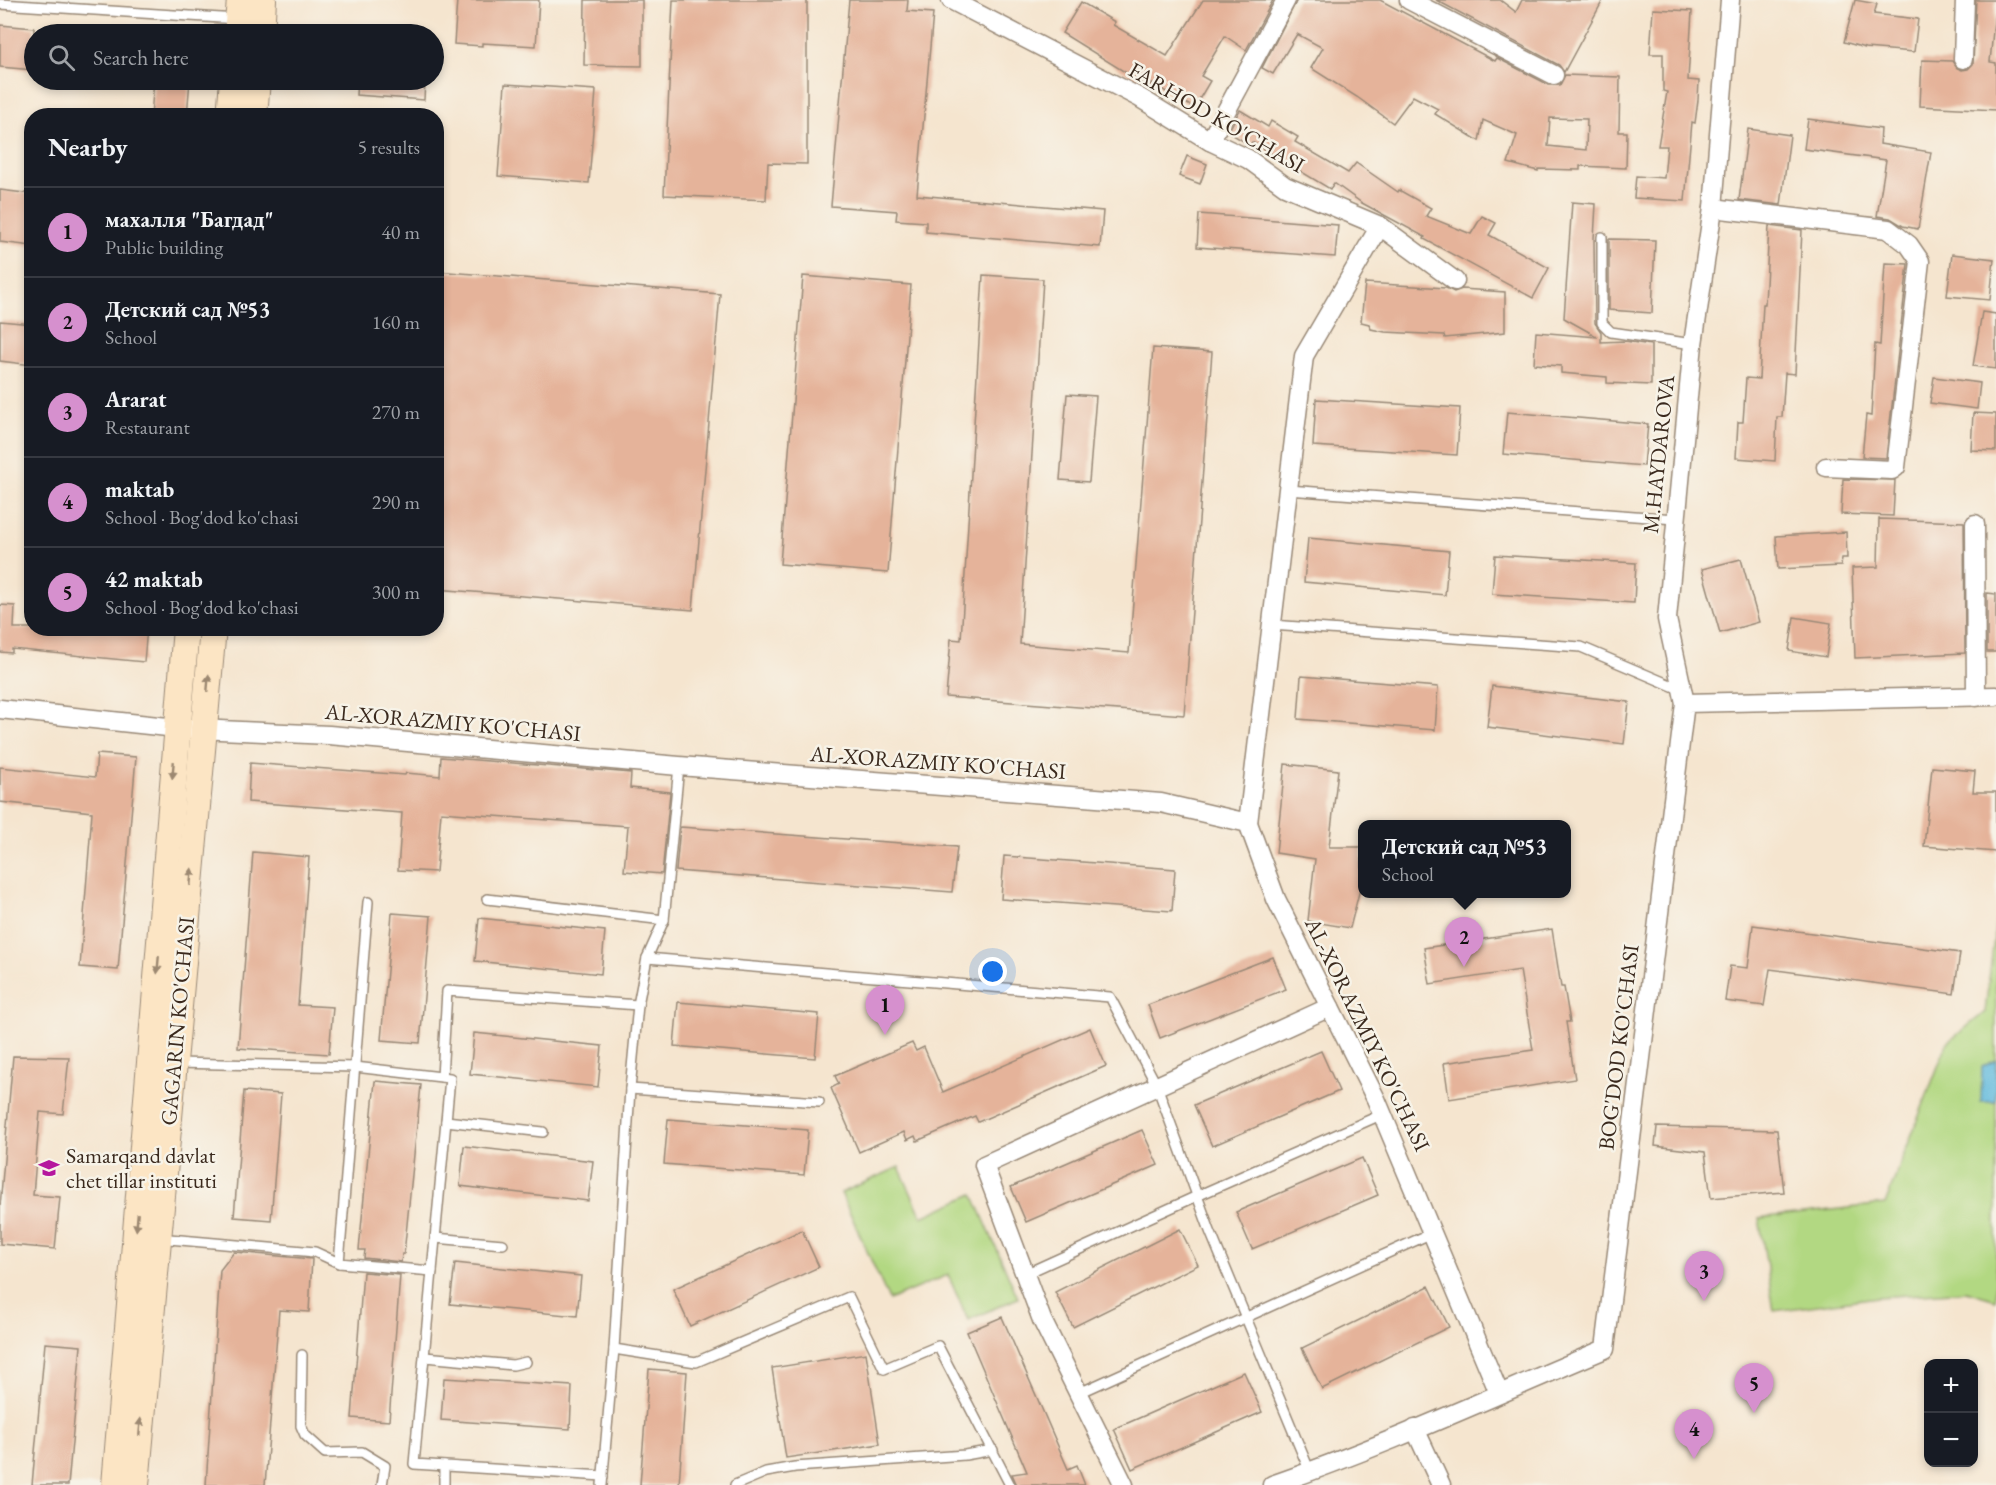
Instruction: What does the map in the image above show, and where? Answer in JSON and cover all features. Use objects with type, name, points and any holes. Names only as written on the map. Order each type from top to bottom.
[{"type":"main road","points":[[262,24],[263,0]]},
{"type":"main road","points":[[231,108],[232,90]]},
{"type":"main road","points":[[255,108],[256,90]]},
{"type":"main road","name":"GAGARIN KO'CHASI","points":[[115,1485],[185,636]]},
{"type":"main road","name":"GAGARIN KO'CHASI","points":[[136,1485],[212,636]]},
{"type":"street","name":"FARHOD KO'CHASI","points":[[951,0],[1140,98],[1210,141],[1248,159],[1285,186],[1380,226],[1455,281]]},
{"type":"street","points":[[1210,141],[1286,0]]},
{"type":"street","points":[[1408,0],[1554,75]]},
{"type":"street","name":"M.HAYDAROVA","points":[[1684,696],[1667,619],[1693,344],[1713,208],[1730,0]]},
{"type":"street","points":[[1963,59],[1965,0]]},
{"type":"street","points":[[1713,208],[1888,229],[1909,245],[1920,261],[1896,467],[1892,470],[1826,467]]},
{"type":"street","points":[[1248,822],[1304,356],[1380,226]]},
{"type":"street","points":[[1975,524],[1976,697]]},
{"type":"street","points":[[1684,696],[1996,696]]},
{"type":"street","name":"BOG'DOD KO'CHASI","points":[[1272,1485],[1310,1472],[1605,1349],[1684,696]]},
{"type":"street","name":"AL-XORAZMIY KO'CHASI","points":[[0,709],[177,728],[329,735],[680,766],[1161,803],[1248,822],[1276,899],[1383,1114],[1499,1393]]},
{"type":"street","points":[[1124,1485],[1042,1320],[984,1165],[1330,1007]]},
{"type":"street","points":[[1415,1429],[1441,1485]]},
{"type":"lane","points":[[0,4],[239,18]]},
{"type":"lane","points":[[1602,237],[1602,322],[1611,332],[1693,344]]},
{"type":"lane","points":[[1288,490],[1675,519]]},
{"type":"lane","points":[[1271,625],[1581,648],[1684,696]]},
{"type":"lane","points":[[173,1063],[355,1067],[450,1078],[414,1464],[602,1480],[614,1349],[630,1089],[638,1005],[647,958],[664,920],[680,766]]},
{"type":"lane","points":[[487,899],[664,920]]},
{"type":"lane","points":[[339,1263],[368,902]]},
{"type":"lane","points":[[647,958],[1110,997],[1157,1086],[1245,1318],[1310,1472]]},
{"type":"lane","points":[[442,1077],[447,991],[638,1005]]},
{"type":"lane","points":[[630,1089],[819,1102]]},
{"type":"lane","points":[[1025,1274],[1383,1114]]},
{"type":"lane","points":[[446,1122],[543,1132]]},
{"type":"lane","points":[[1077,1394],[1432,1233]]},
{"type":"lane","points":[[158,1238],[315,1252],[339,1263],[432,1271]]},
{"type":"lane","points":[[435,1238],[502,1244]]},
{"type":"lane","points":[[614,1349],[696,1362],[849,1297],[884,1369],[938,1346],[1010,1485]]},
{"type":"lane","points":[[302,1354],[301,1426],[305,1435],[325,1452],[362,1452],[385,1466],[382,1485]]},
{"type":"lane","points":[[424,1357],[513,1365],[526,1362]]},
{"type":"lane","points":[[735,1485],[766,1472],[795,1467],[965,1455],[993,1450]]},
{"type":"lane","points":[[444,1466],[444,1485]]},
{"type":"green space","points":[[1996,921],[1996,1300],[1966,1291],[1878,1297],[1774,1311],[1759,1218],[1885,1204],[1947,1043],[1985,1012]]},
{"type":"green space","points":[[899,1167],[922,1217],[973,1194],[1018,1298],[968,1320],[948,1275],[889,1300],[841,1193]]},
{"type":"water","points":[[1996,1060],[1996,1102],[1981,1102],[1982,1067]]},
{"type":"building","points":[[457,0],[539,0],[536,46],[454,44]]},
{"type":"building","points":[[585,0],[642,0],[642,66],[584,65]]},
{"type":"building","points":[[673,0],[807,0],[807,164],[768,163],[766,200],[664,195]]},
{"type":"building","points":[[849,0],[908,0],[907,11],[933,13],[917,195],[1103,211],[1100,247],[926,232],[926,222],[896,220],[897,211],[831,206]]},
{"type":"building","points":[[1203,0],[1273,0],[1246,50],[1225,36],[1201,76],[1210,81],[1194,108],[1151,83],[1149,87],[1062,33],[1081,2],[1115,22],[1113,25],[1167,56]]},
{"type":"building","points":[[1297,0],[1380,0],[1495,61],[1497,58],[1549,85],[1560,85],[1565,75],[1620,77],[1619,132],[1627,132],[1626,168],[1580,166],[1580,170],[1538,169],[1538,171],[1508,163],[1517,135],[1483,120],[1479,141],[1435,114],[1438,109],[1413,96],[1393,123],[1311,68],[1323,48],[1297,34],[1273,74],[1262,68]],"holes":[[[1550,118],[1587,119],[1586,150],[1548,146]]]},
{"type":"building","points":[[1436,0],[1500,0],[1516,12],[1522,0],[1603,0],[1564,72],[1559,65]]},
{"type":"building","points":[[1855,0],[1877,4],[1874,14],[1918,19],[1914,52],[1865,48],[1844,42]]},
{"type":"building","points":[[1976,0],[1996,0],[1990,62],[1996,63],[1996,110],[1920,106],[1922,60],[1952,61],[1957,68],[1962,70],[1968,69],[1973,64]]},
{"type":"building","points":[[1653,9],[1692,11],[1688,80],[1699,81],[1695,123],[1692,122],[1685,201],[1634,198],[1636,176],[1664,178],[1667,146],[1658,146],[1667,92],[1663,91],[1663,54],[1650,54]]},
{"type":"building","points":[[0,25],[24,27],[24,69],[0,67]]},
{"type":"building","points":[[505,84],[596,90],[589,183],[498,176]]},
{"type":"building","points":[[153,90],[189,90],[188,108],[152,108]]},
{"type":"building","points":[[356,90],[424,90],[424,100],[356,95]]},
{"type":"building","points":[[1240,110],[1268,127],[1271,121],[1298,137],[1295,142],[1348,173],[1356,163],[1398,192],[1399,190],[1431,208],[1426,216],[1471,234],[1482,216],[1496,223],[1489,235],[1549,268],[1533,298],[1424,239],[1425,237],[1362,203],[1334,183],[1330,189],[1252,142],[1250,145],[1228,132]]},
{"type":"building","points":[[1808,119],[1881,129],[1880,144],[1931,152],[1918,229],[1903,226],[1890,218],[1877,216],[1886,160],[1804,149]]},
{"type":"building","points":[[1748,129],[1790,135],[1781,205],[1739,200]]},
{"type":"building","points":[[1187,156],[1207,164],[1200,184],[1179,176]]},
{"type":"building","points":[[0,190],[24,193],[24,245],[0,242]]},
{"type":"building","points":[[1572,202],[1596,204],[1595,323],[1601,332],[1601,342],[1625,341],[1651,345],[1651,385],[1607,383],[1607,377],[1561,373],[1561,366],[1534,364],[1536,332],[1598,337],[1564,318]]},
{"type":"building","points":[[1199,214],[1338,225],[1335,257],[1197,247]]},
{"type":"building","points":[[1769,226],[1802,230],[1795,374],[1785,373],[1782,417],[1777,417],[1775,461],[1736,458],[1738,422],[1743,422],[1746,378],[1759,379]]},
{"type":"building","points":[[1609,239],[1655,240],[1652,313],[1609,310]]},
{"type":"building","points":[[1952,254],[1994,259],[1990,300],[1947,296]]},
{"type":"building","points":[[1885,263],[1908,264],[1886,458],[1862,457],[1866,415],[1871,416],[1875,344],[1880,345]]},
{"type":"building","points":[[444,272],[720,294],[693,610],[444,590]]},
{"type":"building","points":[[983,275],[1043,279],[1020,644],[1129,653],[1153,348],[1212,352],[1184,715],[946,697],[951,639],[961,640]]},
{"type":"building","points":[[803,276],[911,285],[888,573],[780,564]]},
{"type":"building","points":[[1365,283],[1446,288],[1454,292],[1462,289],[1505,292],[1505,332],[1445,338],[1444,335],[1385,332],[1371,329],[1369,324],[1361,322]]},
{"type":"building","points":[[1982,312],[1996,314],[1996,369],[1973,366]]},
{"type":"building","points":[[0,321],[24,323],[24,364],[0,361]]},
{"type":"building","points":[[1934,377],[1980,383],[1977,409],[1930,403]]},
{"type":"building","points":[[1067,394],[1096,396],[1089,482],[1060,480]]},
{"type":"building","points":[[1316,399],[1460,408],[1457,455],[1313,446]]},
{"type":"building","points":[[1507,412],[1648,424],[1644,466],[1503,454]]},
{"type":"building","points":[[1973,413],[1996,414],[1996,451],[1971,450]]},
{"type":"building","points":[[1843,479],[1895,480],[1893,516],[1841,514]]},
{"type":"building","points":[[1879,519],[1964,522],[1965,653],[1855,658],[1852,568],[1878,567]]},
{"type":"building","points":[[1846,532],[1847,558],[1842,558],[1841,566],[1778,569],[1776,536]]},
{"type":"building","points":[[1308,538],[1449,551],[1445,595],[1304,582]]},
{"type":"building","points":[[1495,555],[1636,563],[1634,603],[1492,594]]},
{"type":"building","points":[[1741,559],[1759,622],[1720,633],[1702,569]]},
{"type":"building","points":[[1987,593],[1996,594],[1996,652],[1987,652]]},
{"type":"building","points":[[0,605],[15,606],[14,628],[24,628],[24,636],[146,636],[144,662],[12,649],[12,653],[0,652]]},
{"type":"building","points":[[1794,617],[1831,623],[1826,657],[1789,651]]},
{"type":"building","points":[[1301,676],[1438,687],[1435,730],[1298,719]]},
{"type":"building","points":[[1492,686],[1629,702],[1624,744],[1487,727]]},
{"type":"building","points":[[97,754],[136,757],[118,970],[80,967],[92,812],[0,802],[0,767],[95,777]]},
{"type":"building","points":[[441,757],[631,773],[630,788],[670,792],[662,874],[624,871],[628,826],[441,812],[436,872],[398,870],[402,813],[248,802],[250,763],[440,776]]},
{"type":"building","points":[[1285,764],[1338,770],[1329,847],[1358,847],[1358,897],[1350,928],[1308,921],[1315,859],[1276,853]]},
{"type":"building","points":[[1932,767],[1975,771],[1973,792],[1996,792],[1996,852],[1924,846]]},
{"type":"building","points":[[680,827],[957,847],[952,892],[676,871]]},
{"type":"building","points":[[253,852],[309,857],[298,1005],[333,1007],[329,1054],[238,1048]]},
{"type":"building","points":[[1004,856],[1175,869],[1172,911],[1001,899]]},
{"type":"building","points":[[392,913],[431,916],[420,1043],[381,1040]]},
{"type":"building","points":[[479,918],[605,931],[601,974],[475,961]]},
{"type":"building","points":[[1753,925],[1960,953],[1954,994],[1770,969],[1764,1006],[1725,1001],[1730,966],[1748,968]]},
{"type":"building","points":[[1552,929],[1561,987],[1564,987],[1570,1022],[1566,1022],[1575,1079],[1449,1099],[1444,1063],[1533,1050],[1520,970],[1430,984],[1424,948]]},
{"type":"building","points":[[1273,957],[1286,989],[1160,1038],[1148,1005]]},
{"type":"building","points":[[678,1002],[819,1014],[815,1058],[674,1046]]},
{"type":"building","points":[[1090,1028],[1106,1066],[978,1122],[975,1116],[917,1141],[915,1136],[907,1140],[904,1132],[859,1152],[831,1088],[839,1084],[835,1076],[912,1043],[916,1051],[924,1047],[943,1092]]},
{"type":"building","points":[[474,1033],[602,1046],[598,1087],[470,1074]]},
{"type":"building","points":[[1321,1051],[1339,1091],[1212,1146],[1194,1105]]},
{"type":"building","points":[[13,1056],[69,1057],[63,1114],[40,1112],[33,1195],[60,1197],[55,1249],[0,1244],[0,1206]]},
{"type":"building","points":[[375,1081],[421,1085],[404,1254],[402,1254],[401,1262],[364,1258],[365,1250],[359,1250]]},
{"type":"building","points":[[244,1091],[281,1094],[271,1220],[234,1217]]},
{"type":"building","points":[[668,1119],[808,1130],[804,1175],[664,1164]]},
{"type":"building","points":[[1657,1127],[1777,1130],[1784,1192],[1711,1198],[1705,1152],[1655,1146]]},
{"type":"building","points":[[1142,1130],[1158,1165],[1026,1222],[1011,1187]]},
{"type":"building","points":[[464,1146],[593,1161],[588,1201],[460,1186]]},
{"type":"building","points":[[1362,1158],[1378,1195],[1252,1249],[1236,1212]]},
{"type":"building","points":[[1180,1229],[1198,1265],[1073,1327],[1055,1292]]},
{"type":"building","points":[[802,1230],[819,1267],[690,1326],[673,1289]]},
{"type":"building","points":[[234,1252],[312,1259],[309,1312],[279,1310],[265,1485],[206,1485],[220,1270]]},
{"type":"building","points":[[455,1263],[581,1276],[577,1316],[450,1304]]},
{"type":"building","points":[[363,1272],[400,1275],[389,1421],[352,1418]]},
{"type":"building","points":[[1429,1286],[1449,1327],[1322,1389],[1302,1348]]},
{"type":"building","points":[[1002,1317],[1068,1469],[1077,1465],[1085,1485],[1017,1485],[1012,1474],[1027,1472],[967,1332]]},
{"type":"building","points":[[45,1343],[81,1346],[68,1485],[32,1485]]},
{"type":"building","points":[[866,1353],[880,1444],[786,1458],[772,1368]]},
{"type":"building","points":[[649,1369],[687,1372],[679,1485],[640,1485]]},
{"type":"building","points":[[1244,1372],[1262,1412],[1132,1469],[1114,1429]]},
{"type":"building","points":[[444,1378],[572,1386],[570,1429],[441,1420]]},
{"type":"place","name":"Детский сад №53","points":[[1464,967]]},
{"type":"place","name":"махалля \"Багдад\"","points":[[885,1035]]},
{"type":"place","name":"Samarqand davlat chet tillar instituti","points":[[49,1168]]},
{"type":"place","name":"Ararat","points":[[1704,1301]]},
{"type":"place","name":"42 maktab","points":[[1754,1413]]},
{"type":"place","name":"maktab","points":[[1694,1459]]}]
